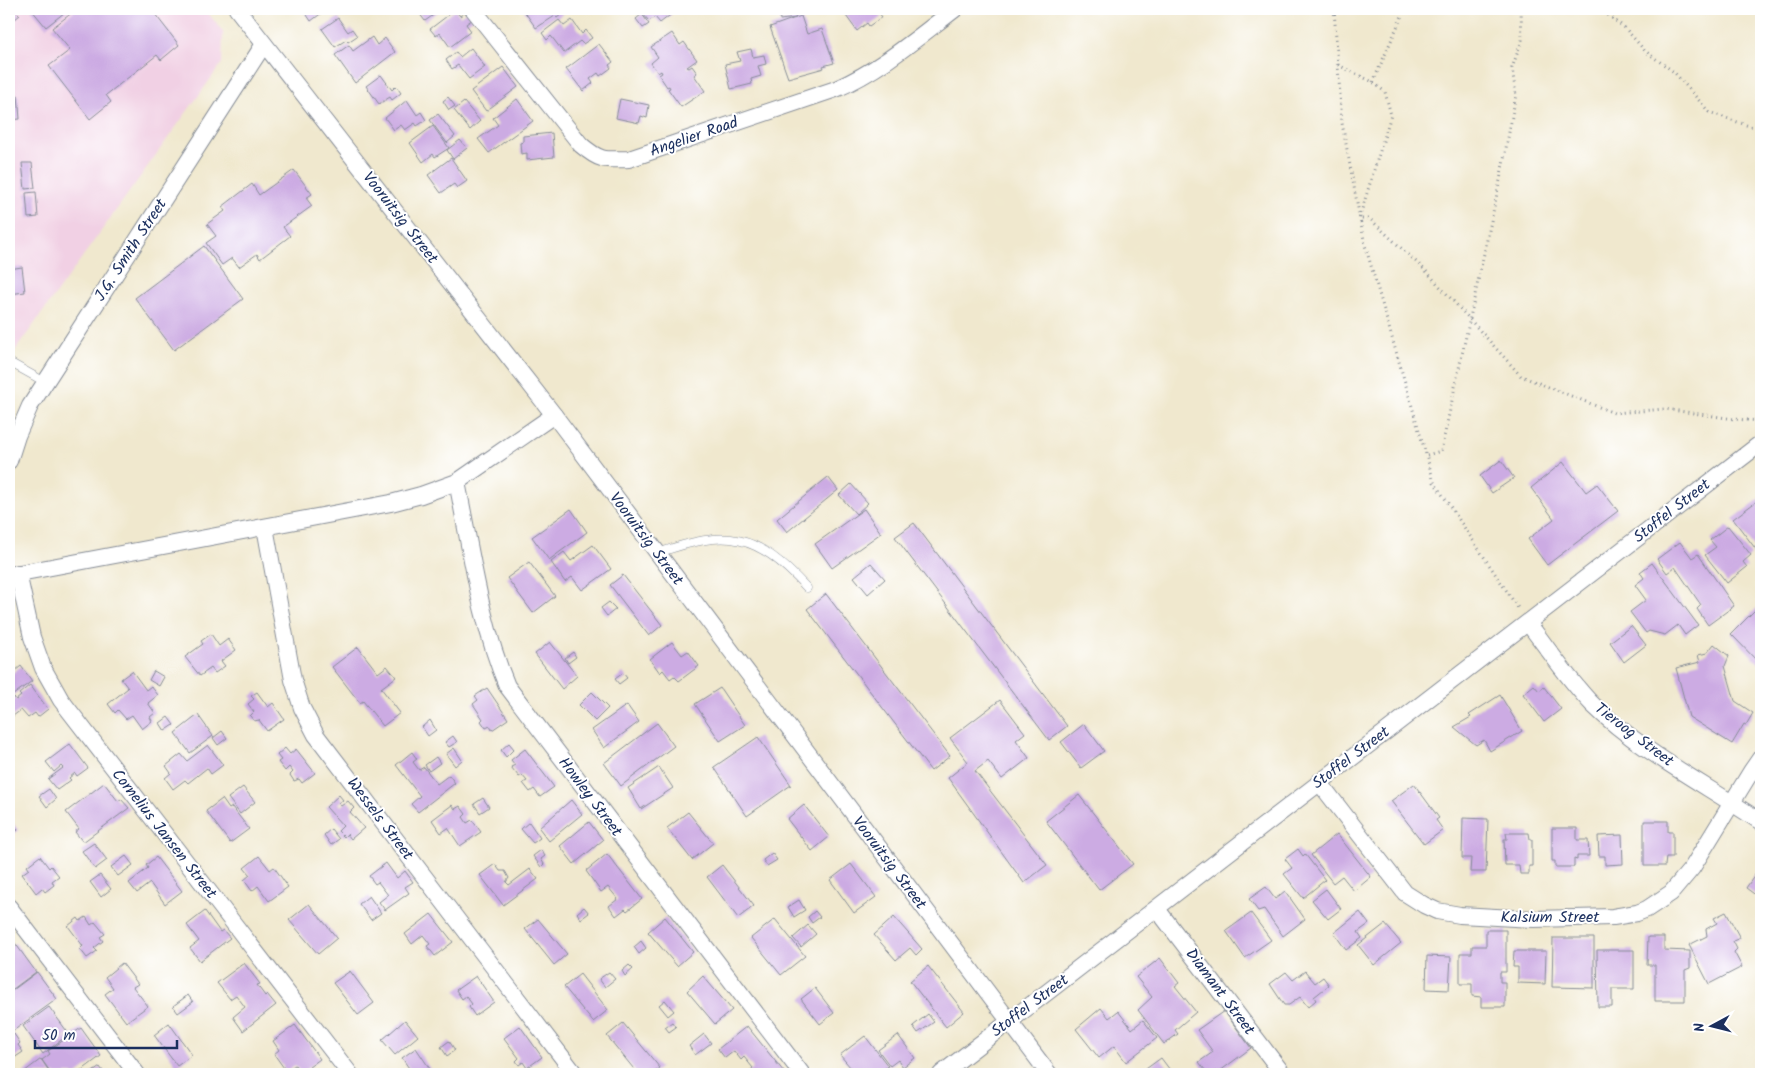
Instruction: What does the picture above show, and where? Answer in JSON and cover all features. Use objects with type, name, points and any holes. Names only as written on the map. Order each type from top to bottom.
[{"type":"street","name":"Vooruitsig Street","points":[[237,9],[554,415],[1048,1074]]},
{"type":"street","name":"Angelier Road","points":[[473,9],[581,145],[596,157],[612,160],[629,159],[836,89],[857,80],[878,67],[955,9]]},
{"type":"street","name":"J.G. Smith Street","points":[[9,461],[13,435],[30,406],[264,44]]},
{"type":"street","points":[[14,574],[391,503],[421,495],[457,482],[554,415]]},
{"type":"street","name":"Stoffel Street","points":[[941,1074],[1761,443]]},
{"type":"street","name":"Howley Street","points":[[457,482],[487,627],[497,663],[507,686],[802,1074]]},
{"type":"street","name":"Wessels Street","points":[[265,527],[293,680],[302,708],[316,735],[575,1074]]},
{"type":"street","name":"Cornelius Jansen Street","points":[[14,574],[43,668],[61,700],[350,1074]]},
{"type":"street","name":"Tieroog Street","points":[[1528,623],[1580,690],[1614,723],[1652,752],[1761,822]]},
{"type":"street","name":"Kalsium Street","points":[[1320,782],[1393,878],[1405,893],[1414,900],[1438,910],[1454,914],[1524,918],[1613,917],[1637,913],[1647,909],[1671,893],[1692,868],[1761,757]]},
{"type":"street","points":[[9,908],[138,1074]]},
{"type":"street","name":"Diamant Street","points":[[1157,909],[1282,1074]]},
{"type":"lane","points":[[9,362],[45,382]]},
{"type":"lane","points":[[658,554],[698,541],[718,538],[738,539],[754,544],[774,556],[807,588]]},
{"type":"path","points":[[1334,9],[1342,122],[1359,219],[1434,482],[1528,623]]},
{"type":"path","points":[[1373,82],[1404,9]]},
{"type":"path","points":[[1427,455],[1441,451],[1470,319],[1516,95],[1512,68],[1522,40],[1522,9]]},
{"type":"path","points":[[1600,9],[1625,28],[1646,51],[1674,72],[1708,112],[1749,126],[1761,128]]},
{"type":"path","points":[[1338,65],[1373,82],[1385,92],[1391,115],[1359,219]]},
{"type":"path","points":[[1359,219],[1370,219],[1426,271],[1521,376],[1614,413],[1664,409],[1761,421]]},
{"type":"shaded area","points":[[9,9],[205,9],[223,32],[222,63],[9,359]]},
{"type":"building","points":[[9,9],[14,9],[20,15],[9,24]]},
{"type":"building","points":[[31,9],[69,9],[46,27]]},
{"type":"building","points":[[77,9],[116,9],[120,13],[125,9],[151,9],[179,45],[161,60],[157,55],[106,95],[111,102],[90,119],[49,66],[70,50],[52,28]]},
{"type":"building","points":[[303,9],[327,9],[311,21]]},
{"type":"building","points":[[416,9],[442,9],[425,21]]},
{"type":"building","points":[[527,9],[565,9],[566,11],[557,18],[555,16],[536,28],[524,11]]},
{"type":"building","points":[[641,9],[678,9],[660,23],[655,17],[649,21]]},
{"type":"building","points":[[795,9],[796,18],[780,20],[779,11]]},
{"type":"building","points":[[841,9],[876,9],[882,17],[869,26],[867,23],[857,31]]},
{"type":"building","points":[[455,10],[460,16],[467,11],[473,19],[466,24],[471,31],[450,47],[440,33],[436,36],[430,29]]},
{"type":"building","points":[[642,14],[649,24],[643,28],[636,19]]},
{"type":"building","points":[[801,16],[807,34],[822,29],[834,63],[823,66],[824,68],[788,78],[770,27]]},
{"type":"building","points":[[338,18],[348,32],[352,29],[357,36],[335,47],[322,29]]},
{"type":"building","points":[[559,20],[564,26],[572,20],[582,34],[586,30],[592,38],[583,44],[580,41],[564,53],[551,36],[547,40],[542,33]]},
{"type":"building","points":[[672,33],[680,45],[684,42],[697,60],[687,67],[692,66],[697,73],[694,75],[705,91],[681,107],[668,89],[670,88],[669,86],[667,87],[659,75],[662,73],[661,71],[658,73],[651,63],[658,57],[651,47]]},
{"type":"building","points":[[372,37],[377,45],[385,38],[395,52],[355,83],[335,55],[349,45],[353,51]]},
{"type":"building","points":[[599,44],[613,62],[609,65],[611,68],[600,76],[598,73],[590,79],[593,83],[583,91],[566,69]]},
{"type":"building","points":[[471,48],[485,67],[469,79],[458,65],[452,69],[446,60],[456,52],[460,57]]},
{"type":"building","points":[[751,49],[753,57],[764,55],[766,64],[758,66],[761,76],[751,79],[752,84],[731,89],[725,64],[740,61],[737,52]]},
{"type":"building","points":[[503,67],[518,87],[486,111],[471,91]]},
{"type":"building","points":[[381,75],[392,90],[396,86],[401,93],[392,100],[390,97],[379,104],[366,86]]},
{"type":"building","points":[[18,95],[20,119],[9,120],[9,96]]},
{"type":"building","points":[[448,97],[455,106],[449,110],[443,101]]},
{"type":"building","points":[[517,99],[533,121],[489,153],[478,139],[498,125],[493,118]]},
{"type":"building","points":[[620,99],[649,105],[647,118],[641,116],[639,123],[616,118]]},
{"type":"building","points":[[407,100],[417,115],[421,112],[426,120],[417,126],[415,123],[405,130],[401,125],[394,130],[385,118]]},
{"type":"building","points":[[464,102],[480,121],[470,130],[454,110]]},
{"type":"building","points":[[438,114],[455,136],[447,143],[430,120]]},
{"type":"building","points":[[433,126],[449,148],[435,157],[433,154],[423,162],[410,143]]},
{"type":"building","points":[[552,133],[554,157],[527,160],[527,153],[521,154],[520,143],[523,142],[523,136]]},
{"type":"building","points":[[460,140],[467,148],[453,159],[447,150]]},
{"type":"building","points":[[451,158],[467,181],[457,188],[454,184],[441,193],[428,175]]},
{"type":"building","points":[[22,163],[32,163],[35,188],[25,189]]},
{"type":"building","points":[[294,170],[312,194],[306,198],[312,206],[283,227],[290,236],[260,259],[257,254],[239,267],[232,258],[222,265],[206,243],[216,236],[207,224],[225,211],[222,207],[252,184],[259,195]]},
{"type":"building","points":[[36,192],[38,217],[28,218],[26,193]]},
{"type":"building","points":[[204,246],[243,299],[174,350],[135,298]]},
{"type":"building","points":[[22,267],[25,292],[9,294],[9,269]]},
{"type":"building","points":[[1501,460],[1514,478],[1492,493],[1480,476]]},
{"type":"building","points":[[1563,462],[1586,492],[1597,484],[1618,511],[1547,565],[1528,539],[1554,519],[1531,488]]},
{"type":"building","points":[[828,477],[838,490],[787,532],[777,519]]},
{"type":"building","points":[[851,484],[868,503],[856,514],[839,495]]},
{"type":"building","points":[[1761,498],[1761,549],[1758,552],[1733,519]]},
{"type":"building","points":[[571,509],[587,532],[549,560],[532,537]]},
{"type":"building","points":[[864,509],[881,533],[832,568],[815,544]]},
{"type":"building","points":[[914,523],[1067,726],[1049,740],[895,537]]},
{"type":"building","points":[[1728,526],[1751,555],[1743,562],[1747,567],[1727,583],[1705,555],[1716,547],[1710,540]]},
{"type":"building","points":[[1680,542],[1692,558],[1698,554],[1734,606],[1708,625],[1697,609],[1701,605],[1675,567],[1667,573],[1657,559]]},
{"type":"building","points":[[593,545],[611,569],[582,590],[572,577],[565,582],[551,562],[564,552],[571,561]]},
{"type":"building","points":[[529,562],[555,596],[533,613],[507,578]]},
{"type":"building","points":[[871,563],[885,579],[868,594],[854,577]]},
{"type":"building","points":[[1652,563],[1698,625],[1685,635],[1678,625],[1665,635],[1649,631],[1646,633],[1630,612],[1646,600],[1635,585],[1644,578],[1640,572]]},
{"type":"building","points":[[623,575],[662,625],[649,636],[610,585]]},
{"type":"building","points":[[826,594],[950,756],[931,771],[807,609]]},
{"type":"building","points":[[609,602],[616,609],[607,616],[601,608]]},
{"type":"building","points":[[1757,608],[1761,612],[1761,665],[1731,634]]},
{"type":"building","points":[[1631,626],[1646,645],[1624,662],[1610,642]]},
{"type":"building","points":[[211,634],[219,646],[228,639],[236,650],[221,661],[225,666],[215,673],[211,668],[200,676],[185,657],[203,644],[201,641]]},
{"type":"building","points":[[550,642],[577,676],[562,689],[535,654]]},
{"type":"building","points":[[672,642],[682,655],[688,651],[699,666],[679,681],[674,676],[670,679],[663,670],[660,673],[650,659]]},
{"type":"building","points":[[1714,644],[1729,656],[1725,666],[1735,701],[1753,713],[1732,744],[1689,717],[1676,668],[1700,662],[1698,655],[1707,653]]},
{"type":"building","points":[[358,647],[378,673],[387,666],[396,677],[381,688],[400,713],[383,726],[363,701],[360,703],[332,667]]},
{"type":"building","points":[[573,652],[576,657],[568,663],[565,658]]},
{"type":"building","points":[[21,666],[32,681],[9,698],[9,676]]},
{"type":"building","points":[[132,671],[146,690],[151,686],[158,695],[148,703],[155,713],[150,717],[152,721],[142,729],[132,715],[126,719],[118,710],[115,713],[108,704],[128,688],[121,679]]},
{"type":"building","points":[[154,671],[164,677],[159,686],[149,680]]},
{"type":"building","points":[[623,673],[627,678],[619,684],[615,679]]},
{"type":"building","points":[[30,685],[48,709],[38,717],[35,713],[28,718],[21,710],[9,719],[9,701],[14,697],[16,700],[21,696],[19,694]]},
{"type":"building","points":[[1534,685],[1539,691],[1544,687],[1561,709],[1544,722],[1523,694]]},
{"type":"building","points":[[487,688],[508,719],[492,730],[490,726],[486,728],[481,721],[483,719],[473,704],[478,700],[475,696]]},
{"type":"building","points":[[720,688],[745,725],[720,741],[695,704]]},
{"type":"building","points":[[257,692],[268,707],[273,703],[284,719],[267,731],[259,720],[254,721],[250,716],[254,712],[248,704],[254,699],[251,696]]},
{"type":"building","points":[[592,692],[608,708],[595,721],[579,705]]},
{"type":"building","points":[[1500,695],[1522,731],[1490,751],[1484,740],[1476,745],[1454,727]]},
{"type":"building","points":[[1000,700],[1025,733],[1016,740],[1029,758],[1002,779],[988,761],[975,771],[1047,865],[1024,883],[948,778],[968,762],[950,738]]},
{"type":"building","points":[[627,705],[639,722],[604,748],[592,730]]},
{"type":"building","points":[[198,715],[213,736],[190,753],[175,733]]},
{"type":"building","points":[[168,717],[174,725],[165,731],[160,723]]},
{"type":"building","points":[[430,720],[436,730],[428,736],[422,727]]},
{"type":"building","points":[[657,723],[674,746],[621,786],[604,763]]},
{"type":"building","points":[[1084,724],[1104,751],[1081,768],[1061,742]]},
{"type":"building","points":[[222,731],[227,738],[218,745],[213,738]]},
{"type":"building","points":[[453,736],[457,742],[449,747],[445,742]]},
{"type":"building","points":[[758,737],[791,785],[747,816],[714,767]]},
{"type":"building","points":[[509,743],[514,749],[506,757],[501,750]]},
{"type":"building","points":[[70,744],[88,768],[77,776],[75,773],[69,778],[71,780],[57,790],[48,779],[63,768],[61,766],[54,772],[46,762]]},
{"type":"building","points":[[208,745],[223,765],[211,774],[207,768],[188,783],[185,780],[173,789],[165,778],[171,773],[166,766],[181,754],[187,761]]},
{"type":"building","points":[[285,748],[290,754],[296,749],[315,773],[302,783],[299,779],[294,781],[290,775],[293,772],[289,767],[285,771],[278,762],[281,760],[277,755]]},
{"type":"building","points":[[454,748],[462,760],[455,766],[446,754]]},
{"type":"building","points":[[525,749],[554,787],[540,797],[534,789],[530,792],[523,783],[527,781],[522,775],[519,777],[511,767],[515,765],[511,760]]},
{"type":"building","points":[[412,752],[417,759],[413,762],[419,770],[424,767],[437,784],[449,775],[455,783],[418,812],[411,804],[420,796],[396,765]]},
{"type":"building","points":[[436,757],[440,763],[429,771],[425,765]]},
{"type":"building","points":[[659,767],[673,788],[641,809],[628,788]]},
{"type":"building","points":[[104,783],[118,801],[121,799],[129,808],[83,842],[75,832],[79,829],[66,812]]},
{"type":"building","points":[[1414,784],[1439,818],[1436,820],[1443,830],[1424,844],[1391,801]]},
{"type":"building","points":[[243,787],[255,802],[240,814],[228,798]]},
{"type":"building","points":[[49,789],[56,799],[47,807],[39,796]]},
{"type":"building","points":[[339,795],[343,800],[339,803],[341,806],[348,801],[354,808],[350,812],[364,828],[351,839],[347,834],[344,837],[338,831],[343,826],[326,807]]},
{"type":"building","points":[[1079,795],[1133,864],[1099,890],[1046,821]]},
{"type":"building","points":[[483,798],[489,807],[480,813],[474,804]]},
{"type":"building","points":[[222,799],[229,809],[232,807],[249,829],[230,843],[206,811]]},
{"type":"building","points":[[571,800],[582,814],[549,841],[539,828]]},
{"type":"building","points":[[452,805],[455,809],[460,806],[466,814],[463,817],[467,823],[472,820],[481,832],[460,846],[448,828],[441,833],[432,820]]},
{"type":"building","points":[[804,805],[829,837],[812,851],[787,819]]},
{"type":"building","points":[[688,812],[713,843],[692,860],[667,828]]},
{"type":"building","points":[[9,818],[18,830],[10,836],[13,839],[9,843]]},
{"type":"building","points":[[1463,818],[1488,819],[1486,872],[1470,872],[1471,858],[1462,858]]},
{"type":"building","points":[[1644,821],[1668,821],[1668,832],[1673,832],[1673,857],[1666,857],[1665,866],[1644,866]]},
{"type":"building","points":[[529,822],[540,838],[533,843],[521,829]]},
{"type":"building","points":[[589,822],[603,840],[574,864],[560,846]]},
{"type":"building","points":[[1552,828],[1577,828],[1577,840],[1588,840],[1589,856],[1577,856],[1577,860],[1574,859],[1574,867],[1555,867],[1555,861],[1552,861]]},
{"type":"building","points":[[331,829],[339,839],[331,845],[324,835]]},
{"type":"building","points":[[1506,833],[1529,833],[1530,839],[1532,839],[1532,866],[1529,866],[1529,874],[1520,874],[1519,865],[1505,865],[1504,839],[1507,839]]},
{"type":"building","points":[[1337,834],[1371,877],[1354,891],[1342,876],[1333,883],[1311,855]]},
{"type":"building","points":[[1622,835],[1623,864],[1605,865],[1605,856],[1599,856],[1598,836]]},
{"type":"building","points":[[94,843],[107,860],[95,869],[82,851]]},
{"type":"building","points":[[1298,849],[1303,856],[1305,854],[1325,880],[1303,898],[1284,874],[1292,868],[1285,859]]},
{"type":"building","points":[[541,850],[545,856],[541,859],[544,864],[541,867],[533,856]]},
{"type":"building","points":[[772,853],[777,860],[767,866],[763,860]]},
{"type":"building","points":[[607,854],[642,899],[627,911],[625,909],[616,916],[609,906],[618,899],[608,887],[601,892],[586,871]]},
{"type":"building","points":[[40,856],[49,868],[51,866],[59,876],[52,881],[54,885],[45,892],[42,888],[36,893],[22,874],[29,869],[27,866]]},
{"type":"building","points":[[126,856],[133,865],[118,876],[111,867]]},
{"type":"building","points":[[259,856],[270,870],[274,867],[288,887],[269,901],[258,886],[252,891],[244,880],[250,875],[244,868]]},
{"type":"building","points":[[156,857],[182,891],[165,904],[150,883],[137,893],[129,883],[148,868],[146,865]]},
{"type":"building","points":[[386,863],[397,878],[405,871],[413,882],[405,887],[409,893],[385,910],[379,902],[388,895],[378,882],[375,884],[369,876]]},
{"type":"building","points":[[495,864],[500,871],[505,871],[509,878],[506,882],[509,885],[530,869],[538,879],[503,905],[480,875]]},
{"type":"building","points":[[851,864],[876,897],[854,913],[830,880]]},
{"type":"building","points":[[722,865],[754,906],[738,918],[707,877]]},
{"type":"building","points":[[1761,866],[1761,899],[1746,888]]},
{"type":"building","points":[[100,875],[111,889],[101,897],[90,882]]},
{"type":"building","points":[[1266,887],[1275,899],[1285,891],[1305,919],[1283,936],[1264,909],[1258,911],[1249,899]]},
{"type":"building","points":[[1326,889],[1341,909],[1328,919],[1312,900]]},
{"type":"building","points":[[369,896],[381,913],[371,920],[359,904]]},
{"type":"building","points":[[799,900],[805,910],[794,917],[788,907]]},
{"type":"building","points":[[309,904],[337,938],[318,954],[289,920]]},
{"type":"building","points":[[584,907],[589,913],[581,919],[577,913]]},
{"type":"building","points":[[205,911],[220,932],[223,930],[230,938],[200,961],[190,948],[199,941],[187,925]]},
{"type":"building","points":[[815,911],[820,917],[812,923],[808,917]]},
{"type":"building","points":[[1360,912],[1369,924],[1358,932],[1362,938],[1346,950],[1334,933]]},
{"type":"building","points":[[1726,912],[1740,938],[1733,941],[1737,949],[1734,952],[1742,967],[1709,984],[1689,945],[1707,936],[1706,929],[1717,923],[1714,918]]},
{"type":"building","points":[[1251,913],[1271,940],[1245,958],[1226,931]]},
{"type":"building","points":[[431,914],[453,942],[435,956],[427,946],[430,944],[423,935],[412,944],[405,934]]},
{"type":"building","points":[[86,917],[91,925],[95,922],[105,934],[100,937],[103,941],[94,948],[97,951],[87,958],[80,949],[83,946],[68,926],[78,918],[80,921]]},
{"type":"building","points":[[665,917],[693,952],[677,966],[648,932]]},
{"type":"building","points":[[894,917],[922,949],[916,955],[910,948],[896,960],[874,935]]},
{"type":"building","points":[[538,919],[567,954],[554,965],[525,929]]},
{"type":"building","points":[[775,919],[805,956],[781,975],[751,938]]},
{"type":"building","points":[[1385,924],[1401,943],[1374,965],[1358,945]]},
{"type":"building","points":[[808,925],[816,934],[801,947],[793,938]]},
{"type":"building","points":[[1486,930],[1506,930],[1506,972],[1500,972],[1500,982],[1505,982],[1505,1007],[1481,1007],[1481,997],[1472,996],[1472,984],[1460,984],[1460,953],[1472,953],[1472,946],[1486,946]]},
{"type":"building","points":[[1648,937],[1664,937],[1664,950],[1690,951],[1690,968],[1685,970],[1685,1001],[1655,1001],[1655,965],[1647,965]]},
{"type":"building","points":[[1553,938],[1594,938],[1594,988],[1552,987]]},
{"type":"building","points":[[641,941],[646,948],[639,954],[634,947]]},
{"type":"building","points":[[15,943],[36,972],[9,992],[9,947]]},
{"type":"building","points":[[1597,950],[1634,950],[1634,989],[1612,989],[1612,1007],[1598,1007]]},
{"type":"building","points":[[1514,951],[1546,951],[1545,984],[1518,983],[1518,967],[1513,967]]},
{"type":"building","points":[[1427,956],[1451,957],[1449,990],[1426,989]]},
{"type":"building","points":[[1160,958],[1179,983],[1175,986],[1196,1012],[1175,1030],[1178,1034],[1164,1044],[1138,1010],[1152,997],[1136,977]]},
{"type":"building","points":[[122,963],[138,984],[133,987],[148,1006],[126,1022],[105,994],[113,988],[105,977]]},
{"type":"building","points":[[244,963],[260,984],[257,985],[265,996],[267,994],[276,1005],[243,1031],[233,1017],[245,1007],[236,995],[230,999],[217,983]]},
{"type":"building","points":[[629,965],[633,969],[625,976],[622,971]]},
{"type":"building","points":[[928,966],[964,1012],[946,1027],[910,981]]},
{"type":"building","points":[[350,971],[374,1003],[358,1015],[333,983]]},
{"type":"building","points":[[1305,971],[1315,983],[1323,977],[1329,985],[1314,997],[1316,1000],[1308,1007],[1300,997],[1289,1005],[1284,1005],[1270,984],[1286,972],[1293,980]]},
{"type":"building","points":[[37,972],[57,999],[13,1031],[9,1025],[9,993]]},
{"type":"building","points":[[609,972],[615,979],[605,987],[599,979]]},
{"type":"building","points":[[580,974],[608,1010],[593,1022],[564,987]]},
{"type":"building","points":[[476,976],[494,1002],[475,1016],[469,1007],[472,1004],[466,996],[462,999],[456,990]]},
{"type":"building","points":[[703,976],[732,1010],[715,1024],[687,991]]},
{"type":"building","points":[[815,988],[834,1013],[820,1024],[801,999]]},
{"type":"building","points":[[188,995],[193,1002],[178,1013],[173,1006]]},
{"type":"building","points":[[665,1000],[674,1011],[668,1016],[659,1005]]},
{"type":"building","points":[[49,1007],[69,1034],[43,1054],[23,1026]]},
{"type":"building","points":[[1101,1008],[1109,1018],[1118,1011],[1132,1029],[1143,1020],[1157,1038],[1126,1062],[1114,1046],[1099,1058],[1076,1029]]},
{"type":"building","points":[[1224,1011],[1251,1048],[1216,1074],[1215,1071],[1208,1074],[1199,1062],[1213,1052],[1197,1030]]},
{"type":"building","points":[[928,1014],[934,1022],[918,1033],[913,1026]]},
{"type":"building","points":[[405,1020],[418,1036],[395,1055],[382,1040]]},
{"type":"building","points":[[672,1022],[676,1027],[669,1032],[665,1027]]},
{"type":"building","points":[[169,1023],[192,1055],[177,1066],[154,1035]]},
{"type":"building","points":[[623,1023],[660,1068],[652,1074],[638,1074],[607,1036]]},
{"type":"building","points":[[295,1025],[320,1059],[301,1073],[295,1065],[286,1071],[274,1054],[279,1050],[273,1041]]},
{"type":"building","points":[[520,1026],[542,1057],[527,1068],[523,1062],[519,1065],[516,1061],[519,1058],[504,1038]]},
{"type":"building","points":[[747,1026],[784,1072],[781,1074],[746,1074],[753,1068],[744,1057],[741,1060],[734,1051],[725,1058],[718,1049]]},
{"type":"building","points":[[81,1028],[101,1056],[77,1074],[52,1074],[42,1060],[50,1054],[48,1051]]},
{"type":"building","points":[[14,1034],[23,1052],[14,1058],[9,1050],[9,1038]]},
{"type":"building","points":[[704,1034],[711,1043],[695,1055],[689,1046]]},
{"type":"building","points":[[898,1035],[915,1058],[903,1067],[898,1060],[890,1066],[878,1050]]},
{"type":"building","points":[[865,1036],[888,1066],[877,1074],[856,1074],[840,1055]]},
{"type":"building","points":[[449,1041],[455,1050],[447,1056],[441,1047]]},
{"type":"building","points":[[416,1048],[430,1069],[422,1074],[413,1074],[402,1058]]},
{"type":"building","points":[[1161,1058],[1173,1074],[1139,1074]]},
{"type":"building","points":[[41,1059],[51,1074],[26,1074],[24,1072]]},
{"type":"building","points":[[100,1067],[105,1074],[90,1074]]}]
